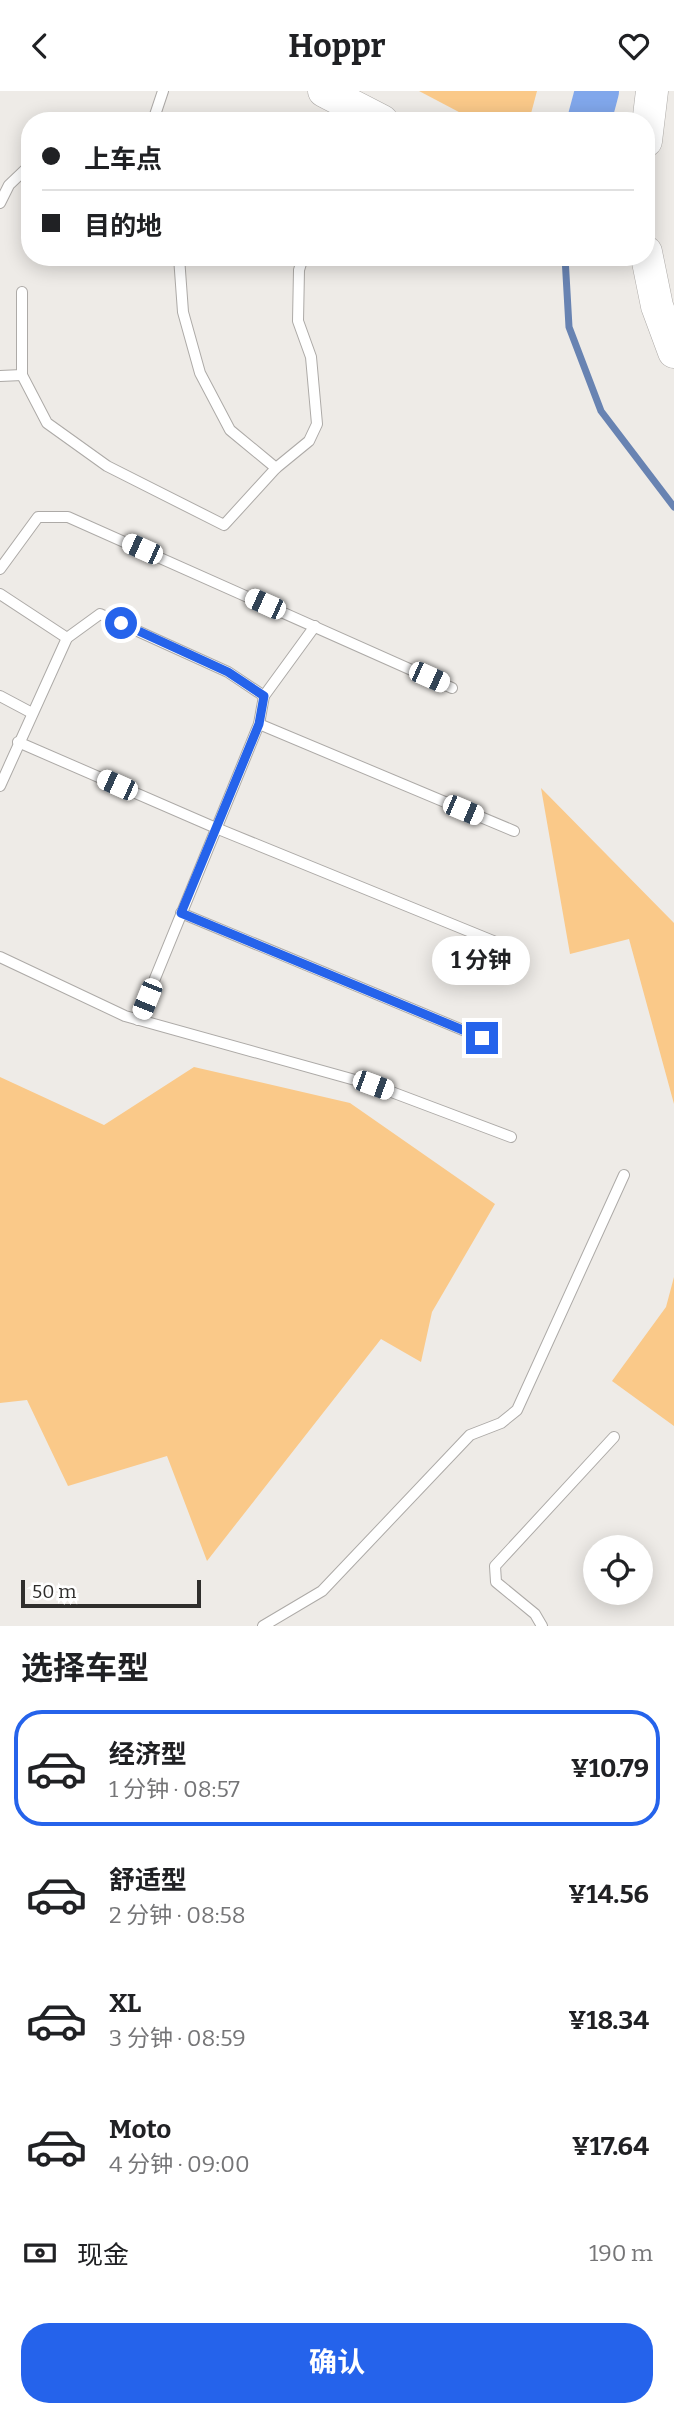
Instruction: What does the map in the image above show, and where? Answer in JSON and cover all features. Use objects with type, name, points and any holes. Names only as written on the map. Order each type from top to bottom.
[{"type":"main road","points":[[324,91],[365,112]]},
{"type":"main road","points":[[649,112],[652,91]]},
{"type":"main road","points":[[649,266],[657,306],[674,352]]},
{"type":"lane","points":[[156,112],[163,91]]},
{"type":"lane","points":[[0,203],[9,185],[21,174]]},
{"type":"lane","points":[[180,266],[184,312],[200,373],[230,430],[276,468]]},
{"type":"lane","points":[[22,292],[22,375],[47,423],[107,466],[224,525],[276,468],[309,442],[317,424],[311,357],[298,321],[300,266]]},
{"type":"lane","points":[[0,376],[22,375]]},
{"type":"lane","points":[[0,569],[38,517],[68,517],[452,688]]},
{"type":"lane","points":[[0,594],[67,638]]},
{"type":"lane","points":[[0,786],[67,638],[100,614],[228,672],[264,696]]},
{"type":"lane","points":[[138,1020],[259,724],[264,696],[314,626]]},
{"type":"lane","points":[[0,697],[32,713]]},
{"type":"lane","points":[[259,724],[514,831]]},
{"type":"lane","points":[[18,742],[216,828],[498,943]]},
{"type":"lane","points":[[181,913],[482,1038]]},
{"type":"lane","points":[[0,957],[138,1020],[373,1085],[511,1137]]},
{"type":"lane","points":[[263,1626],[322,1591],[470,1435],[501,1423],[517,1410],[624,1175]]},
{"type":"lane","points":[[542,1626],[535,1614],[496,1582],[495,1566],[614,1437]]},
{"type":"shaded area","points":[[419,91],[537,91],[531,112],[459,112]]},
{"type":"shaded area","points":[[541,788],[674,923],[674,1104],[629,939],[570,954]]},
{"type":"shaded area","points":[[194,1067],[350,1103],[495,1204],[432,1312],[421,1362],[381,1339],[207,1561],[167,1456],[68,1486],[27,1400],[0,1403],[0,1077],[104,1125]]},
{"type":"shaded area","points":[[674,1277],[674,1426],[612,1381],[666,1307]]},
{"type":"waterway","points":[[591,112],[597,91]]},
{"type":"waterway","points":[[566,266],[569,327],[601,411],[674,507]]},
{"type":"route","points":[[121,623],[228,672],[264,696],[259,724],[181,913],[482,1038]]}]
